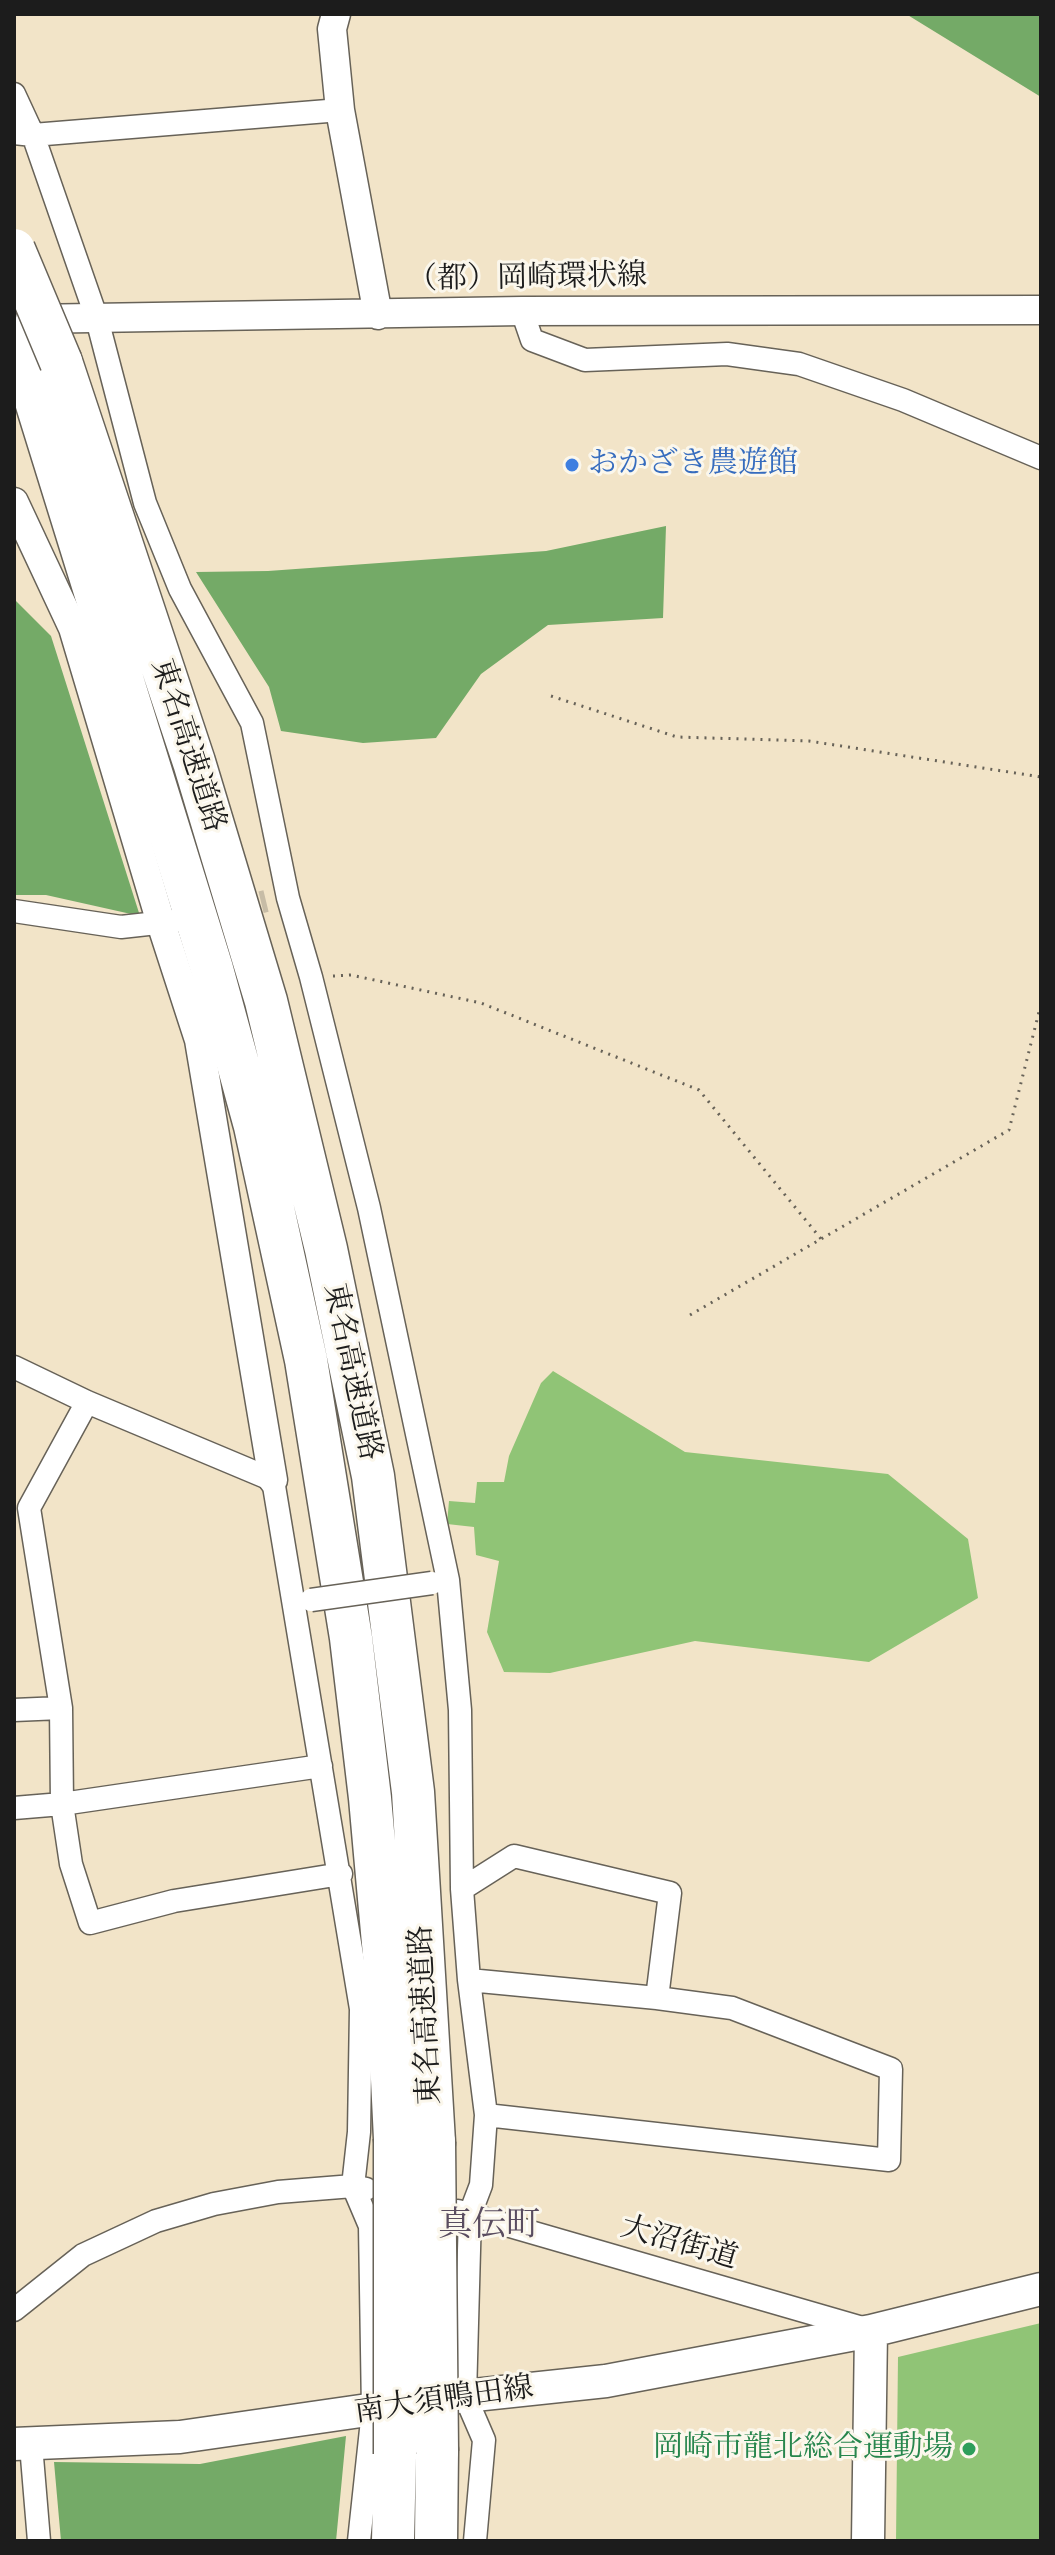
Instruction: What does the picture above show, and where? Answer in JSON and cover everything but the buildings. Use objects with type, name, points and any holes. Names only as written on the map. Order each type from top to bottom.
[{"type":"highway","name":"東名高速道路","points":[[14,250],[34,356],[255,1126],[306,1360],[351,1638],[370,1798],[388,1999],[414,2140],[437,2451],[436,2541]]},
{"type":"highway","name":"東名高速道路","points":[[393,2541],[395,2454],[414,2140]]},
{"type":"main road","name":"南大須鴨田線","points":[[23,2445],[180,2437],[465,2396],[606,2381],[871,2331],[1041,2289]]},
{"type":"main road","points":[[868,2541],[871,2331]]},
{"type":"street","points":[[336,14],[332,29],[340,110],[378,315]]},
{"type":"street","points":[[14,94],[24,134],[97,319],[145,503],[180,589],[252,723],[277,900],[311,977],[369,1208],[440,1581],[460,1710],[462,1889],[469,1980],[486,2115],[481,2185],[470,2214],[465,2396],[484,2440],[475,2541]]},
{"type":"street","points":[[24,134],[340,110]]},
{"type":"street","name":"（都）岡崎環状線","points":[[14,320],[522,311],[1041,310]]},
{"type":"street","points":[[522,311],[532,340],[585,360],[727,354],[799,364],[903,400],[1041,458]]},
{"type":"street","points":[[14,502],[73,628],[169,922],[199,1040],[273,1480],[302,1601],[321,1766],[361,2009],[359,2132],[353,2186],[370,2226],[373,2411],[359,2541]]},
{"type":"street","points":[[14,911],[121,927],[169,922]]},
{"type":"street","points":[[14,1367],[87,1402],[273,1480]]},
{"type":"street","points":[[87,1402],[21,1509],[61,1708],[62,1804],[71,1864],[90,1923],[174,1901],[341,1874]]},
{"type":"street","points":[[302,1601],[440,1581]]},
{"type":"street","points":[[14,1710],[61,1708]]},
{"type":"street","points":[[14,1808],[62,1804],[321,1766]]},
{"type":"street","points":[[462,1889],[514,1856],[670,1893],[657,1998]]},
{"type":"street","points":[[469,1980],[732,2008],[891,2069],[889,2160],[486,2115]]},
{"type":"street","points":[[14,2310],[83,2255],[156,2221],[214,2204],[278,2192],[353,2186]]},
{"type":"street","name":"大沼街道","points":[[353,2186],[470,2214],[871,2331]]},
{"type":"street","points":[[23,2445],[39,2541]]},
{"type":"path","points":[[551,696],[677,737],[809,741],[1041,777]]},
{"type":"path","points":[[311,977],[351,975],[481,1003],[699,1090],[822,1240]]},
{"type":"path","points":[[690,1315],[1009,1130],[1041,1004]]},
{"type":"green space","points":[[906,14],[1041,14],[1041,97]]},
{"type":"green space","points":[[666,526],[663,618],[548,625],[481,674],[436,738],[363,743],[281,731],[269,687],[196,572],[268,571],[546,551]]},
{"type":"green space","points":[[14,599],[51,636],[140,916],[46,895],[14,895]]},
{"type":"green space","points":[[553,1371],[685,1452],[888,1474],[968,1539],[978,1598],[869,1662],[695,1641],[550,1673],[504,1672],[487,1632],[499,1561],[476,1555],[474,1527],[447,1524],[449,1501],[475,1503],[477,1482],[504,1482],[509,1456],[541,1383]]},
{"type":"green space","name":"岡崎市龍北総合運動場","points":[[1041,2323],[1041,2541],[896,2541],[898,2357]]},
{"type":"green space","points":[[346,2436],[336,2541],[61,2541],[54,2462],[200,2464]]},
{"type":"tunnel","points":[[229,910],[266,901]]},
{"type":"place","name":"おかざき農遊館","points":[[572,465]]},
{"type":"place","name":"岡崎市龍北総合運動場","points":[[969,2449]]},
{"type":"district","name":"真伝町","points":[[489,2227]]}]
